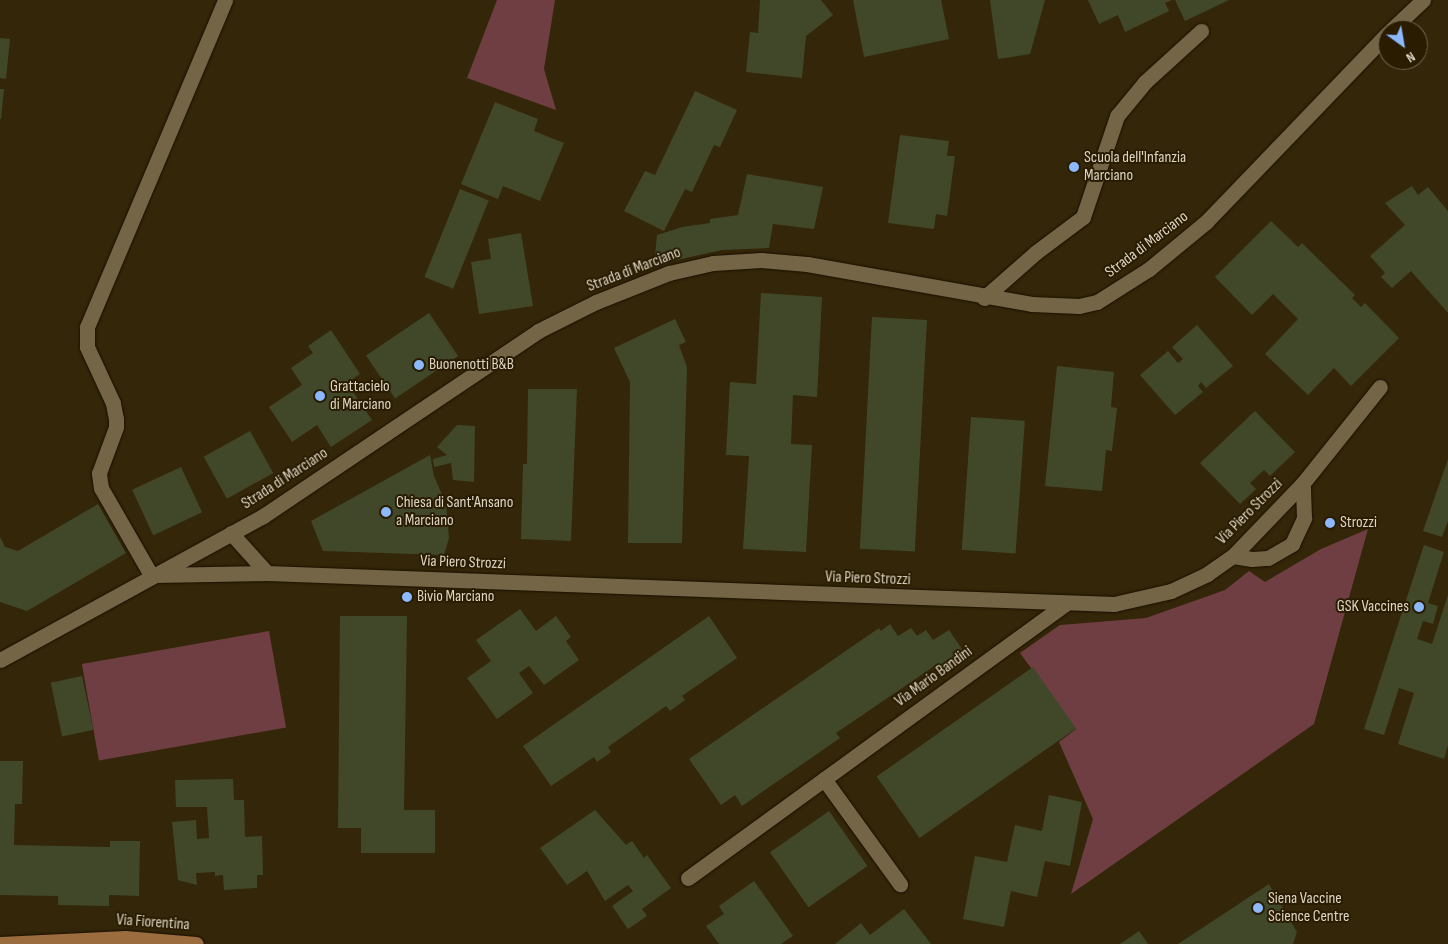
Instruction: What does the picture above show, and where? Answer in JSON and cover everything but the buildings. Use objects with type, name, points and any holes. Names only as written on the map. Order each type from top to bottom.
[{"type":"main road","name":"Via Fiorentina","points":[[0,944],[107,938],[196,944]]},
{"type":"street","points":[[151,575],[101,488],[99,473],[116,427],[116,419],[113,403],[87,347],[87,327],[225,0]]},
{"type":"street","points":[[1401,20],[1422,0]]},
{"type":"street","points":[[984,298],[1035,253],[1083,218],[1117,116],[1145,82],[1201,31]]},
{"type":"street","name":"Strada di Marciano","points":[[0,660],[282,503],[538,331],[596,302],[669,273],[732,260],[787,262],[984,298],[1079,306],[1097,302],[1124,287],[1206,222],[1378,43]]},
{"type":"street","name":"Via Piero Strozzi","points":[[151,575],[267,573],[1065,604],[1114,604],[1156,596],[1200,578],[1234,556],[1303,483],[1380,387]]},
{"type":"street","points":[[1234,556],[1260,559],[1275,555],[1292,544],[1304,518],[1303,483]]},
{"type":"street","points":[[231,533],[267,573]]},
{"type":"street","name":"Via Mario Bandini","points":[[688,878],[1065,604]]},
{"type":"street","points":[[824,778],[900,884]]},
{"type":"shaded area","points":[[497,0],[555,0],[544,69],[556,110],[467,78]]},
{"type":"shaded area","points":[[1368,529],[1314,724],[1071,894],[1093,819],[1059,742],[1076,729],[1020,653],[1060,625],[1146,618],[1225,590],[1249,571],[1265,582],[1321,549]]},
{"type":"shaded area","points":[[269,631],[286,728],[99,761],[82,664]]},
{"type":"place","name":"Scuola dell'Infanzia Marciano","points":[[1074,167]]},
{"type":"place","name":"Buonenotti B&B","points":[[419,365]]},
{"type":"place","name":"Grattacielo di Marciano","points":[[320,396]]},
{"type":"place","name":"Chiesa di Sant'Ansano a Marciano","points":[[386,512]]},
{"type":"place","name":"Strozzi","points":[[1330,523]]},
{"type":"place","name":"Bivio Marciano","points":[[407,597]]},
{"type":"place","name":"GSK Vaccines","points":[[1419,607]]},
{"type":"place","name":"Siena Vaccine Science Centre","points":[[1258,908]]}]
